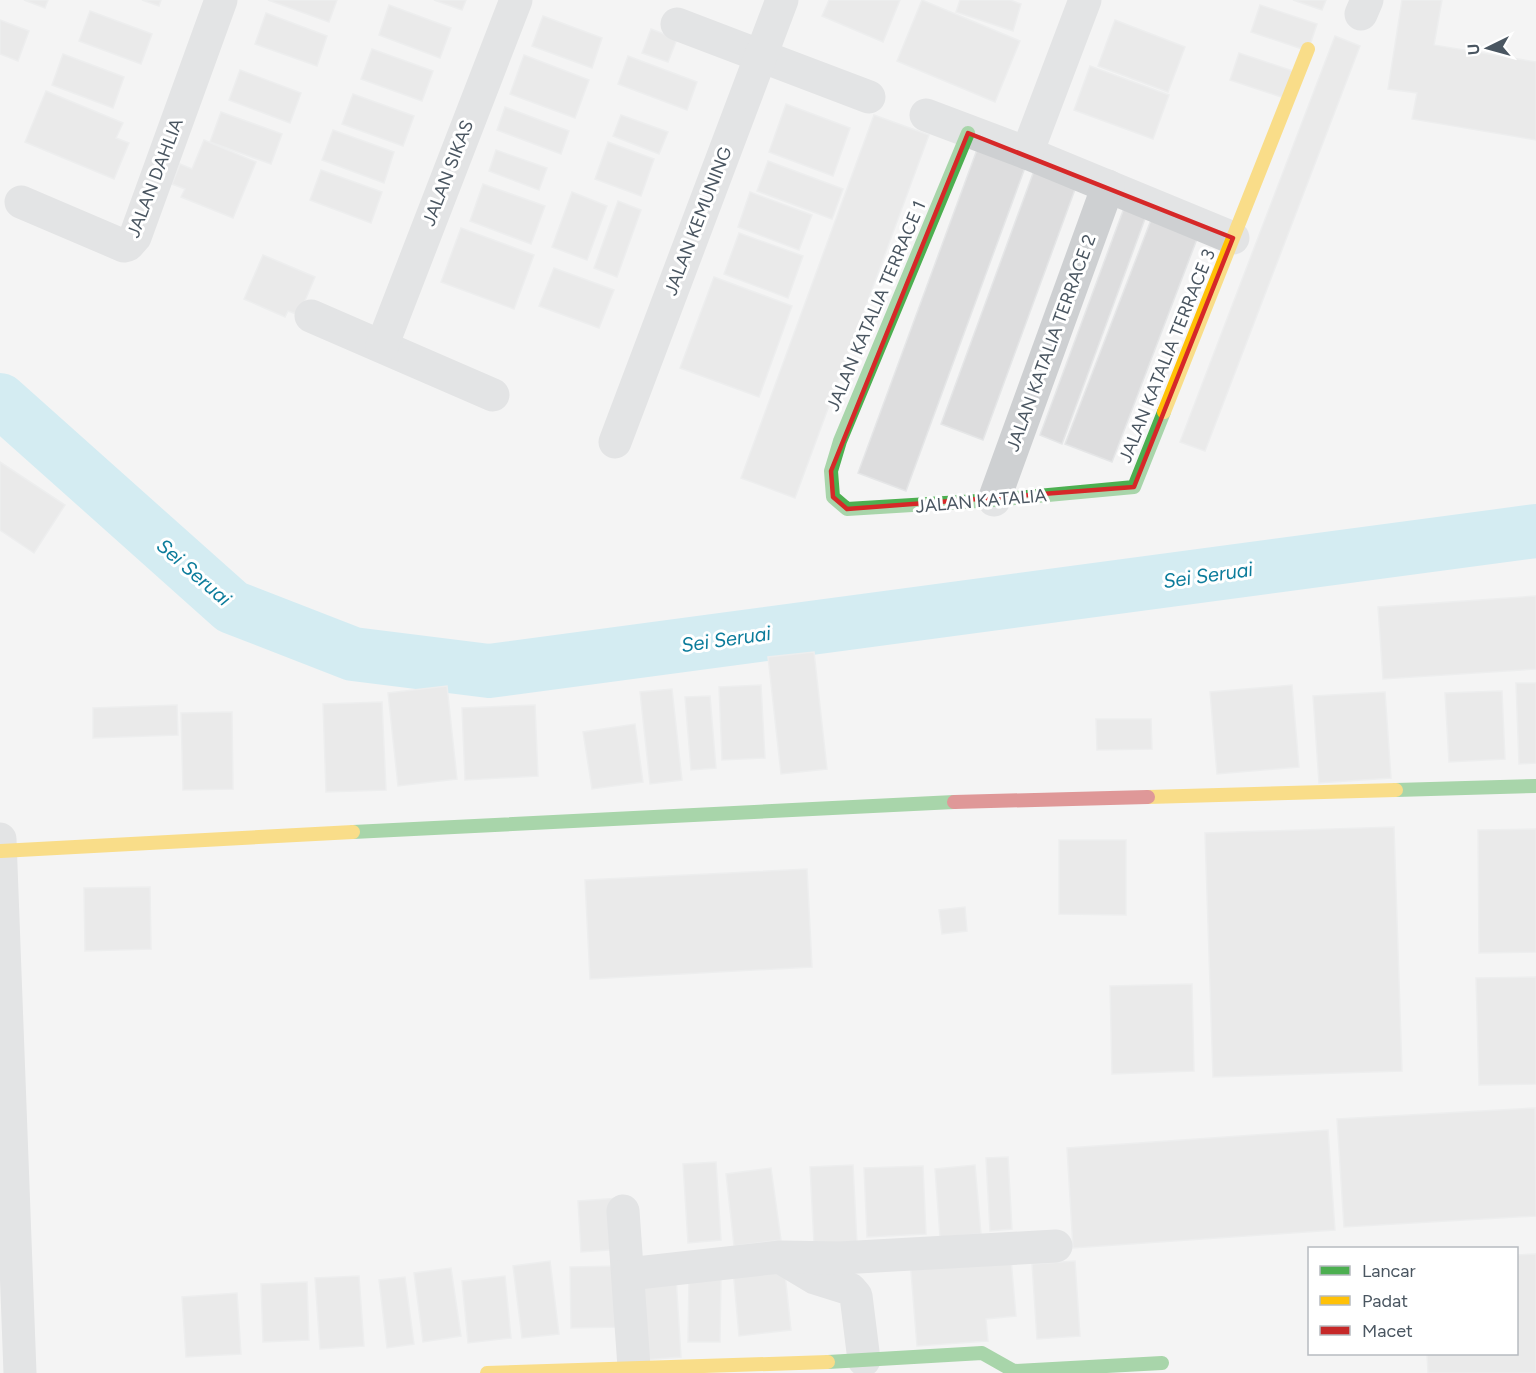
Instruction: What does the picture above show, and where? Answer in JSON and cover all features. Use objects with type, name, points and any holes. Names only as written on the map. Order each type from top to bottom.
[{"type":"street","name":"JALAN DAHLIA","points":[[21,202],[124,246],[128,245],[135,237],[221,0]]},
{"type":"street","name":"JALAN SIKAS","points":[[382,346],[516,0]]},
{"type":"street","name":"JALAN KEMUNING","points":[[615,442],[782,0]]},
{"type":"street","points":[[1027,153],[1085,0]]},
{"type":"street","points":[[677,24],[869,97]]},
{"type":"street","name":"JALAN KATALIA TERRACE 3","points":[[1134,487],[1308,49]]},
{"type":"street","points":[[926,115],[968,133],[1027,153],[1233,238]]},
{"type":"street","name":"JALAN KATALIA TERRACE 1","points":[[832,497],[831,471],[840,441],[968,133]]},
{"type":"street","name":"JALAN KATALIA TERRACE 2","points":[[994,500],[1108,186]]},
{"type":"street","points":[[311,316],[493,394]]},
{"type":"street","name":"JALAN KATALIA","points":[[832,497],[847,509],[864,510],[1134,487]]},
{"type":"street","points":[[20,1373],[7,1217],[1,845],[908,803],[1536,786]]},
{"type":"street","points":[[623,1211],[634,1367]]},
{"type":"street","points":[[628,1274],[780,1257],[840,1258],[1056,1246]]},
{"type":"street","points":[[780,1257],[815,1278],[850,1289],[856,1296],[864,1360]]},
{"type":"street","points":[[487,1373],[634,1367],[749,1366],[982,1353],[992,1355],[1014,1371],[1162,1363]]},
{"type":"highlighted area","points":[[968,133],[1233,238],[1134,487],[847,509],[833,497],[831,471]]},
{"type":"building","points":[[24,0],[48,0],[45,8]]},
{"type":"building","points":[[142,0],[161,0],[159,6]]},
{"type":"building","points":[[268,0],[337,0],[329,22]]},
{"type":"building","points":[[434,0],[466,0],[462,10]]},
{"type":"building","points":[[829,0],[900,0],[883,42],[822,16]]},
{"type":"building","points":[[922,0],[1020,41],[995,102],[897,61]]},
{"type":"building","points":[[960,0],[1010,0],[1021,4],[1013,31],[956,12]]},
{"type":"building","points":[[1293,0],[1326,0],[1322,10]]},
{"type":"building","points":[[1402,0],[1442,0],[1434,45],[1536,62],[1536,140],[1412,119],[1417,93],[1388,89]]},
{"type":"building","points":[[389,5],[451,28],[440,58],[379,35]]},
{"type":"building","points":[[1260,5],[1317,24],[1308,51],[1251,32]]},
{"type":"building","points":[[90,11],[152,34],[141,64],[79,41]]},
{"type":"building","points":[[266,13],[327,36],[317,66],[255,44]]},
{"type":"building","points":[[543,16],[602,38],[592,68],[532,46]]},
{"type":"building","points":[[0,20],[29,31],[18,61],[0,54]]},
{"type":"building","points":[[1115,20],[1185,47],[1168,92],[1098,66]]},
{"type":"building","points":[[651,29],[677,39],[668,62],[642,53]]},
{"type":"building","points":[[1335,36],[1360,46],[1205,451],[1180,442]]},
{"type":"building","points":[[372,49],[433,71],[422,101],[361,79]]},
{"type":"building","points":[[1239,53],[1296,72],[1287,99],[1230,80]]},
{"type":"building","points":[[63,54],[124,77],[113,108],[52,85]]},
{"type":"building","points":[[524,55],[589,80],[575,118],[510,94]]},
{"type":"building","points":[[628,56],[697,82],[687,110],[618,84]]},
{"type":"building","points":[[1090,66],[1169,95],[1153,139],[1074,110]]},
{"type":"building","points":[[240,70],[301,93],[290,123],[229,100]]},
{"type":"building","points":[[46,91],[123,123],[116,138],[129,143],[114,179],[25,142]]},
{"type":"building","points":[[353,94],[414,116],[403,146],[342,124]]},
{"type":"building","points":[[786,104],[850,128],[833,176],[769,152]]},
{"type":"building","points":[[505,107],[569,131],[561,154],[497,130]]},
{"type":"building","points":[[221,112],[282,134],[271,164],[210,142]]},
{"type":"building","points":[[621,115],[668,132],[659,154],[613,136]]},
{"type":"building","points":[[874,115],[929,135],[795,498],[741,478]]},
{"type":"building","points":[[333,130],[394,152],[384,183],[322,160]]},
{"type":"building","points":[[204,140],[256,162],[233,218],[181,197],[185,189],[172,184],[180,164],[192,169]]},
{"type":"building","points":[[608,142],[654,159],[641,196],[595,179]]},
{"type":"building","points":[[978,147],[1026,165],[906,491],[858,473]]},
{"type":"building","points":[[496,150],[547,168],[539,190],[489,171]]},
{"type":"building","points":[[768,161],[843,189],[832,219],[757,191]]},
{"type":"building","points":[[1035,168],[1077,184],[983,440],[941,424]]},
{"type":"building","points":[[321,170],[382,192],[371,223],[310,200]]},
{"type":"building","points":[[483,184],[545,206],[531,244],[470,221]]},
{"type":"building","points":[[572,192],[607,206],[587,260],[552,247]]},
{"type":"building","points":[[750,192],[812,215],[799,250],[738,227]]},
{"type":"building","points":[[1127,200],[1149,208],[1062,444],[1040,435]]},
{"type":"building","points":[[618,201],[641,210],[617,277],[594,268]]},
{"type":"building","points":[[1151,220],[1197,239],[1112,462],[1065,444]]},
{"type":"building","points":[[461,228],[534,255],[514,309],[441,282]]},
{"type":"building","points":[[739,233],[803,256],[788,298],[724,274]]},
{"type":"building","points":[[263,255],[315,277],[299,315],[288,311],[285,317],[244,299]]},
{"type":"building","points":[[554,268],[614,290],[599,328],[539,306]]},
{"type":"building","points":[[714,277],[792,306],[759,397],[680,368]]},
{"type":"building","points":[[0,462],[65,505],[34,553],[0,530]]},
{"type":"building","points":[[1536,596],[1536,669],[1383,679],[1378,607]]},
{"type":"building","points":[[814,652],[827,769],[781,774],[768,657]]},
{"type":"building","points":[[1516,683],[1536,683],[1536,763],[1519,764]]},
{"type":"building","points":[[761,685],[765,758],[722,760],[719,687]]},
{"type":"building","points":[[1292,685],[1299,767],[1217,774],[1210,692]]},
{"type":"building","points":[[447,686],[457,779],[398,786],[388,693]]},
{"type":"building","points":[[672,689],[682,780],[650,784],[640,692]]},
{"type":"building","points":[[1502,691],[1505,759],[1449,762],[1445,693]]},
{"type":"building","points":[[1385,692],[1391,778],[1319,783],[1313,696]]},
{"type":"building","points":[[710,696],[716,768],[691,770],[685,697]]},
{"type":"building","points":[[382,702],[386,790],[326,792],[323,704]]},
{"type":"building","points":[[177,705],[178,735],[93,738],[93,708]]},
{"type":"building","points":[[535,705],[538,776],[465,780],[462,708]]},
{"type":"building","points":[[232,712],[233,789],[183,790],[181,713]]},
{"type":"building","points":[[1096,719],[1151,719],[1152,749],[1097,750]]},
{"type":"building","points":[[635,724],[643,782],[592,789],[583,732]]},
{"type":"building","points":[[1394,827],[1402,1071],[1213,1077],[1205,833]]},
{"type":"building","points":[[1536,829],[1536,952],[1479,953],[1478,830]]},
{"type":"building","points":[[1059,840],[1126,840],[1126,915],[1059,914]]},
{"type":"building","points":[[807,869],[812,967],[590,979],[585,880]]},
{"type":"building","points":[[150,887],[151,949],[85,951],[84,888]]},
{"type":"building","points":[[965,907],[967,931],[942,934],[939,910]]},
{"type":"building","points":[[1536,977],[1536,1084],[1479,1085],[1476,978]]},
{"type":"building","points":[[1192,984],[1194,1071],[1112,1074],[1110,986]]},
{"type":"building","points":[[1535,1108],[1536,1216],[1344,1227],[1337,1119]]},
{"type":"building","points":[[1328,1130],[1335,1230],[1073,1248],[1067,1148]]},
{"type":"building","points":[[1008,1157],[1012,1229],[990,1231],[986,1158]]},
{"type":"building","points":[[716,1162],[721,1240],[688,1243],[683,1164]]},
{"type":"building","points":[[853,1165],[857,1243],[814,1244],[810,1167]]},
{"type":"building","points":[[975,1165],[981,1234],[940,1237],[935,1169]]},
{"type":"building","points":[[923,1166],[926,1234],[867,1237],[864,1168]]},
{"type":"building","points":[[771,1168],[781,1240],[734,1246],[726,1174]]},
{"type":"building","points":[[620,1198],[623,1249],[581,1252],[578,1201]]},
{"type":"building","points":[[1536,1254],[1536,1373],[1428,1373],[1427,1355],[1518,1355],[1518,1255]]},
{"type":"building","points":[[1011,1259],[1016,1316],[986,1319],[988,1341],[917,1346],[910,1260]]},
{"type":"building","points":[[550,1261],[559,1334],[522,1338],[513,1266]]},
{"type":"building","points":[[1075,1261],[1080,1336],[1037,1339],[1032,1264]]},
{"type":"building","points":[[784,1265],[791,1330],[739,1336],[733,1270]]},
{"type":"building","points":[[619,1266],[621,1327],[571,1328],[570,1267]]},
{"type":"building","points":[[451,1268],[461,1336],[423,1342],[414,1273]]},
{"type":"building","points":[[359,1276],[364,1346],[320,1349],[315,1278]]},
{"type":"building","points":[[505,1276],[511,1338],[468,1343],[462,1281]]},
{"type":"building","points":[[689,1276],[721,1276],[720,1342],[688,1342]]},
{"type":"building","points":[[405,1277],[414,1344],[387,1348],[379,1280]]},
{"type":"building","points":[[676,1277],[681,1357],[644,1360],[639,1279]]},
{"type":"building","points":[[307,1282],[309,1340],[263,1342],[261,1284]]},
{"type":"building","points":[[237,1293],[241,1354],[186,1357],[182,1297]]},
{"type":"waterway","name":"Sei Seruai","points":[[0,400],[232,607],[353,654],[489,671],[1536,531]]},
{"type":"traffic: fast","points":[[968,133],[840,441],[831,471],[833,497],[847,509],[994,500],[1134,487],[1164,412]]},
{"type":"traffic: fast","points":[[1396,790],[1536,786]]},
{"type":"traffic: fast","points":[[353,832],[954,802]]},
{"type":"traffic: fast","points":[[828,1362],[982,1353],[1014,1371],[1162,1363]]},
{"type":"traffic: slow","points":[[1164,412],[1308,49]]},
{"type":"traffic: slow","points":[[1148,797],[1396,790]]},
{"type":"traffic: slow","points":[[1,851],[353,832]]},
{"type":"traffic: slow","points":[[487,1373],[828,1362]]},
{"type":"traffic: jam","points":[[954,802],[1148,797]]}]
